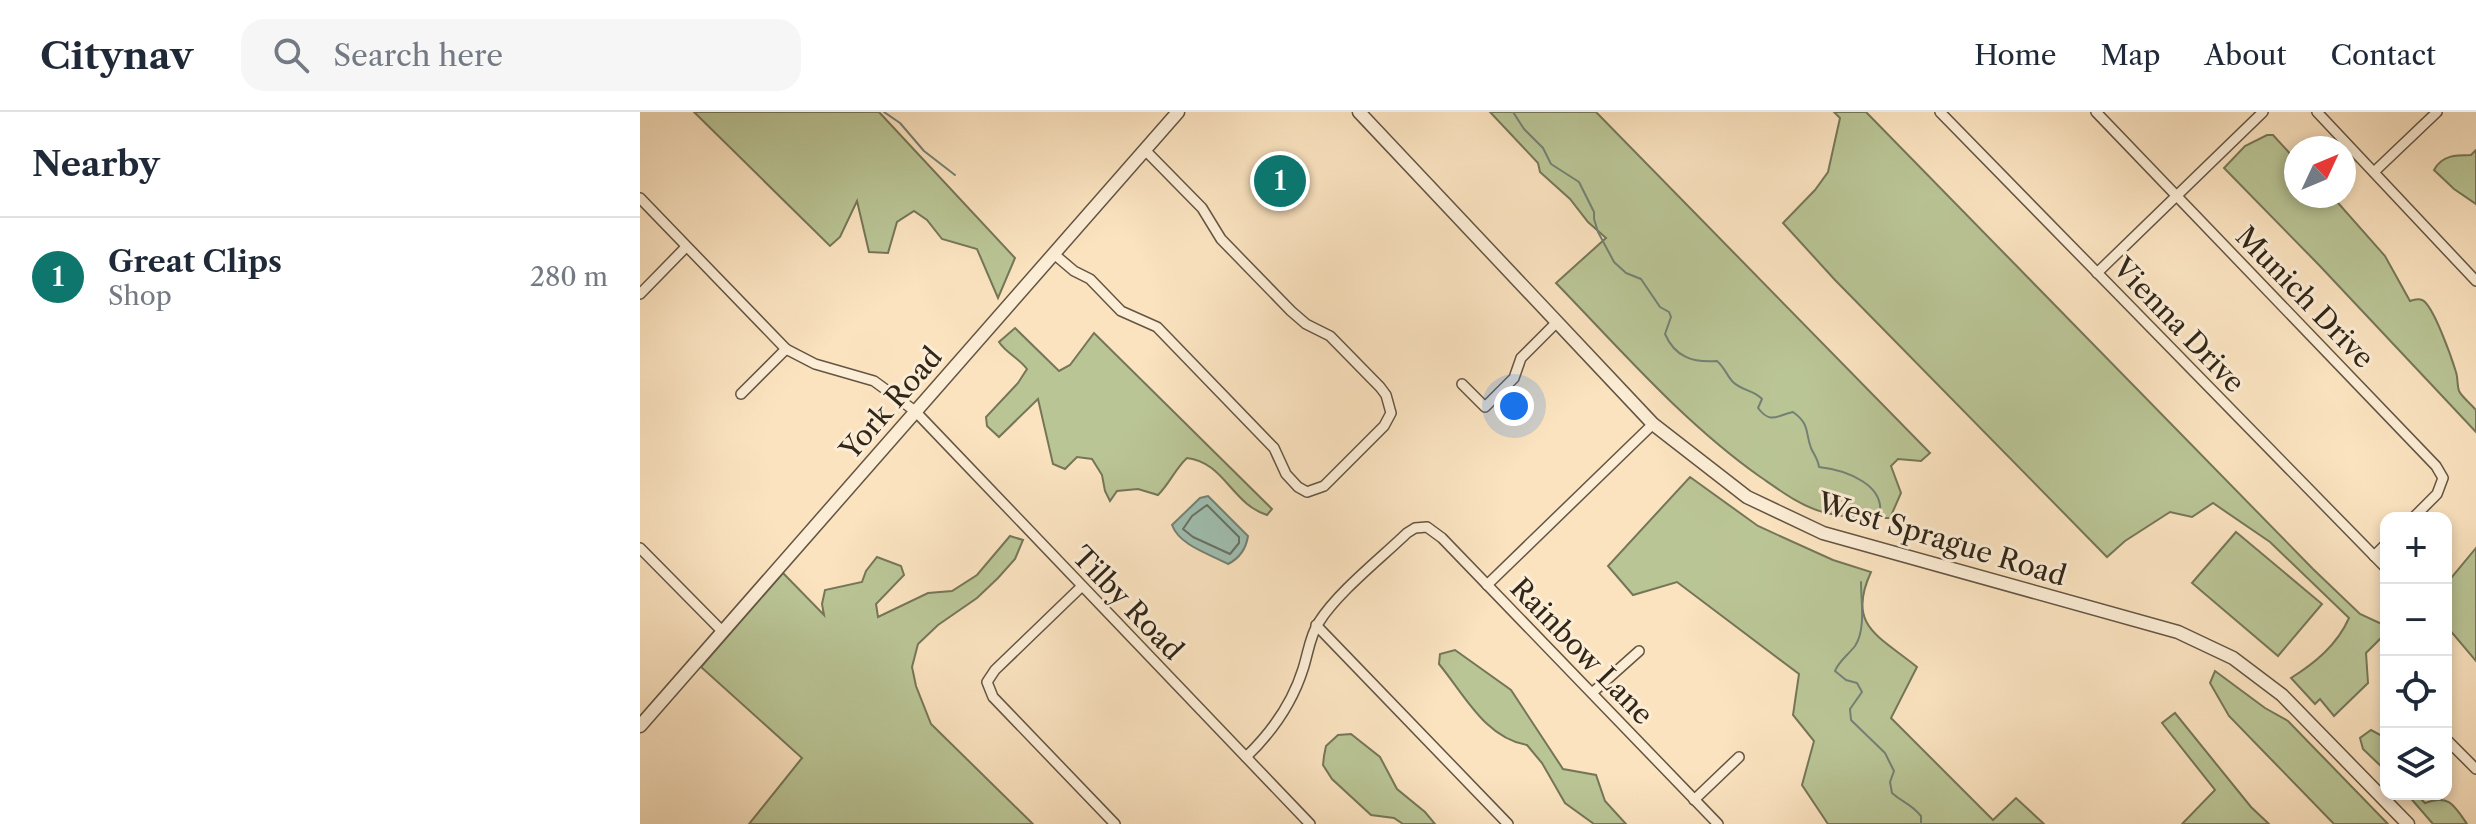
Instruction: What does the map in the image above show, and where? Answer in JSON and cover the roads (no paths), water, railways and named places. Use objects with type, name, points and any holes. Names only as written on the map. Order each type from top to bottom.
[{"type":"street","name":"York Road","points":[[640,726],[1178,112]]},
{"type":"street","name":"West Sprague Road","points":[[1359,112],[1653,424],[1747,497],[1823,533],[2178,632],[2233,658],[2282,695],[2408,824]]},
{"type":"street","name":"Vienna Drive","points":[[1940,112],[2380,562]]},
{"type":"street","name":"Munich Drive","points":[[2096,112],[2436,466],[2443,478],[2437,494],[2419,512]]},
{"type":"street","points":[[2097,273],[2263,112]]},
{"type":"street","points":[[2317,112],[2476,281]]},
{"type":"street","points":[[2374,172],[2437,112]]},
{"type":"street","points":[[1054,254],[1074,271],[1090,279],[1121,311],[1157,327],[1274,448],[1286,474],[1307,492],[1324,486],[1384,426],[1391,413],[1386,395],[1380,387],[1330,336],[1306,324],[1291,311],[1221,239],[1202,208],[1145,150]]},
{"type":"street","points":[[640,198],[786,349],[741,394]]},
{"type":"street","points":[[640,294],[686,247]]},
{"type":"street","points":[[1462,384],[1485,407],[1514,378],[1521,358],[1557,322]]},
{"type":"street","name":"Tilby Road","points":[[786,349],[815,364],[874,381],[915,411],[1310,824]]},
{"type":"street","points":[[1487,585],[1653,424]]},
{"type":"street","name":"Rainbow Lane","points":[[1316,625],[1327,610],[1407,533],[1415,528],[1427,527],[1442,538],[1718,824]]},
{"type":"street","points":[[640,548],[722,631]]},
{"type":"street","points":[[2374,556],[2380,550]]},
{"type":"street","points":[[1081,587],[995,670],[987,682],[993,697],[1115,824]]},
{"type":"street","points":[[1246,757],[1269,735],[1289,703],[1302,673],[1316,625],[1508,824]]},
{"type":"street","points":[[1592,693],[1639,651]]},
{"type":"street","points":[[2452,745],[2476,769]]},
{"type":"street","points":[[1694,800],[1739,757]]},
{"type":"water","points":[[1208,496],[1248,536],[1242,553],[1228,564],[1188,544],[1172,525],[1200,498]]},
{"type":"waterway","points":[[884,112],[900,123],[924,151],[955,175]]},
{"type":"waterway","points":[[1513,112],[1524,129],[1543,148],[1551,164],[1579,182],[1594,212],[1598,232],[1614,262],[1626,273],[1641,279],[1660,307],[1669,312],[1671,317],[1665,334],[1674,348],[1686,357],[1717,361],[1733,382],[1762,399],[1758,408],[1767,416],[1774,418],[1793,412],[1798,416],[1805,424],[1819,467],[1852,476],[1871,488],[1880,506],[1879,518]]},
{"type":"waterway","points":[[1861,582],[1861,632],[1855,646],[1835,671],[1846,680],[1857,683],[1862,692],[1850,709],[1851,720],[1885,753],[1894,771],[1890,782],[1892,793],[1921,816],[1921,824]]},
{"type":"place","name":"Great Clips","points":[[1280,181]]}]
